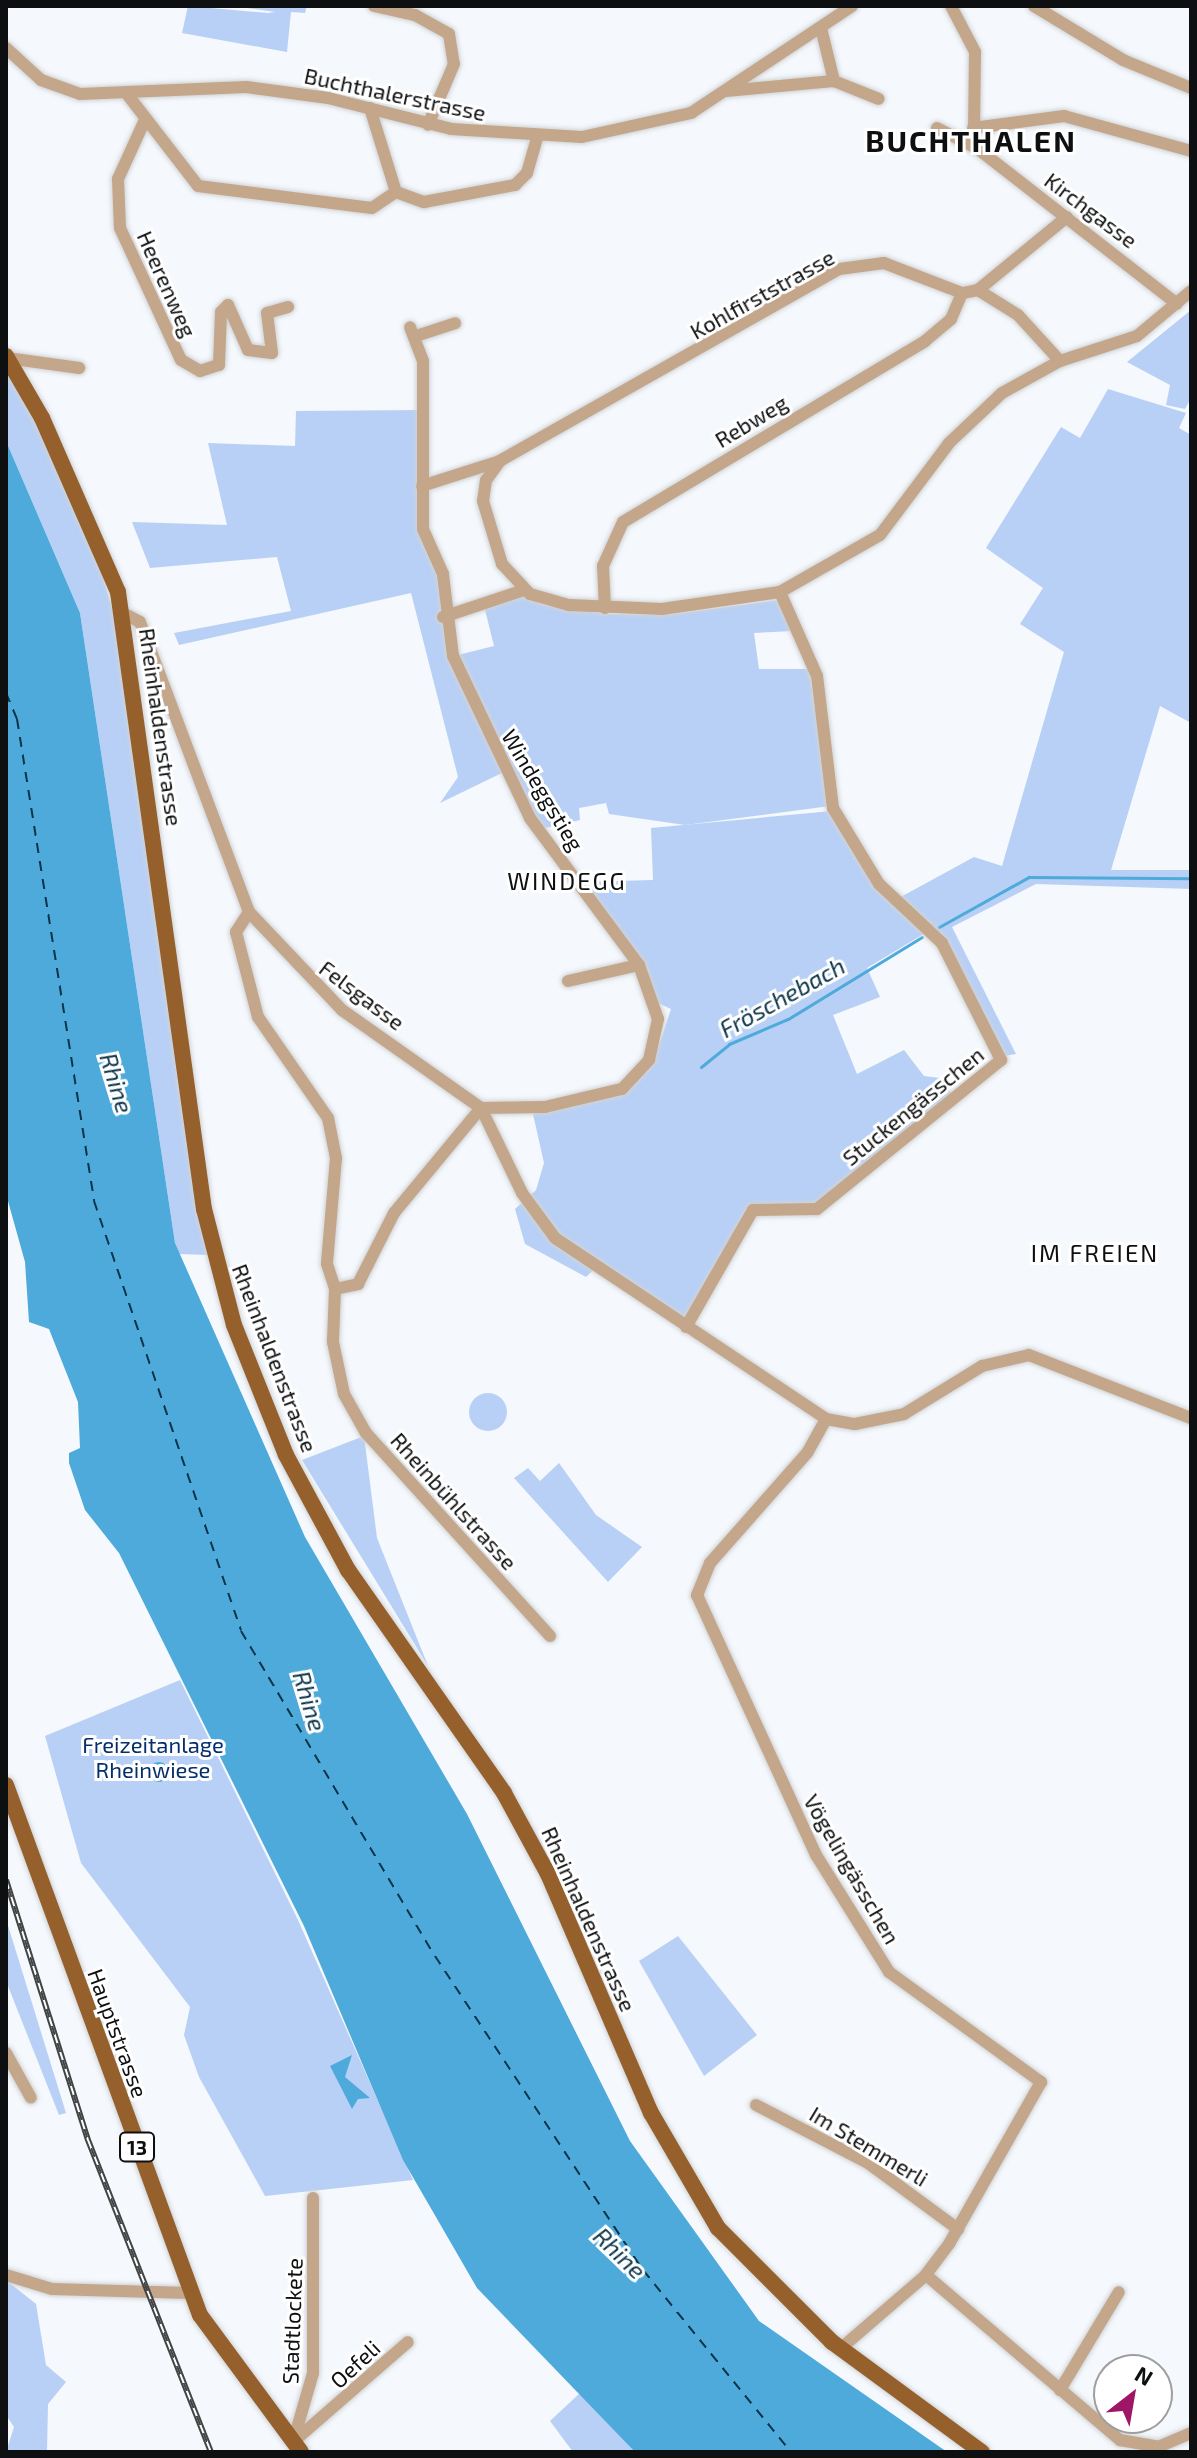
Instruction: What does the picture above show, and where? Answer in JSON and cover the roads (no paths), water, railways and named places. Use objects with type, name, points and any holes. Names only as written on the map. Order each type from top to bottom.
[{"type":"main road","name":"Rheinhaldenstrasse","points":[[6,357],[78,493],[123,613],[204,1209],[262,1398],[348,1570],[470,1741],[533,1844],[678,2167],[752,2268],[836,2346],[982,2452]]},
{"type":"main road","name":"Hauptstrasse","points":[[6,1785],[190,2293],[213,2340],[297,2447]]},
{"type":"street","points":[[374,6],[415,15],[449,34],[454,64],[428,125]]},
{"type":"street","points":[[951,6],[975,52],[973,128],[978,149]]},
{"type":"street","points":[[1034,6],[1123,60],[1191,88]]},
{"type":"street","name":"Buchthalerstrasse","points":[[6,48],[61,89],[127,94],[246,87],[370,108],[428,125],[537,138],[646,127],[691,113],[848,7]]},
{"type":"street","points":[[821,28],[834,81]]},
{"type":"street","points":[[726,91],[834,81],[879,99]]},
{"type":"street","points":[[127,94],[144,122],[198,186],[372,208],[396,192]]},
{"type":"street","points":[[370,108],[396,192]]},
{"type":"street","points":[[973,128],[1023,127],[1064,116],[1191,151]]},
{"type":"street","name":"Heerenweg","points":[[144,122],[116,199],[120,228],[181,360],[200,371],[219,365],[221,312],[228,305],[248,350],[272,353],[267,313],[288,307]]},
{"type":"street","name":"Kirchgasse","points":[[937,128],[978,149],[1067,217],[1186,298]]},
{"type":"street","points":[[396,192],[424,202],[515,185],[527,173],[537,138]]},
{"type":"street","points":[[962,293],[978,290],[1067,217]]},
{"type":"street","name":"Kohlfirststrasse","points":[[524,590],[502,564],[483,501],[486,480],[500,461],[839,269],[884,263],[962,293]]},
{"type":"street","points":[[978,290],[1018,315],[1060,361]]},
{"type":"street","name":"Rebweg","points":[[605,608],[603,566],[623,522],[925,341],[951,319],[962,293]]},
{"type":"street","points":[[443,617],[524,590],[605,608],[662,609],[780,592],[880,535],[949,443],[1002,393],[1060,361],[1131,339],[1186,298]]},
{"type":"street","name":"Windeggstieg","points":[[455,323],[414,331],[423,529],[443,574],[443,617],[461,681],[519,798],[639,965],[658,1019],[649,1060],[622,1089],[545,1107],[481,1108]]},
{"type":"street","points":[[6,357],[79,368]]},
{"type":"street","points":[[422,486],[500,461]]},
{"type":"street","name":"Stuckengässchen","points":[[686,1327],[753,1210],[817,1209],[1001,1060],[942,943],[879,884],[833,808],[817,676],[780,592]]},
{"type":"street","name":"Felsgasse","points":[[123,613],[140,622],[249,912],[342,1010],[481,1108],[522,1193],[555,1238],[826,1419]]},
{"type":"street","name":"Rheinbühlstrasse","points":[[249,912],[236,932],[258,1017],[328,1118],[336,1158],[327,1264],[335,1289],[333,1342],[344,1394],[366,1433],[550,1636]]},
{"type":"street","points":[[568,981],[639,965]]},
{"type":"street","points":[[335,1289],[358,1284],[394,1213],[481,1108]]},
{"type":"street","points":[[826,1419],[855,1424],[904,1414],[982,1366],[1019,1355],[1191,1418]]},
{"type":"street","name":"Vögelingässchen","points":[[826,1419],[807,1453],[710,1563],[697,1595],[816,1855],[889,1972],[1041,2082],[958,2229],[926,2275],[836,2346]]},
{"type":"street","points":[[6,2053],[31,2098]]},
{"type":"street","name":"Im Stemmerli","points":[[756,2105],[868,2163],[958,2229]]},
{"type":"street","name":"Stadtlockete","points":[[297,2447],[313,2373],[313,2198]]},
{"type":"street","points":[[6,2275],[52,2289],[190,2293]]},
{"type":"street","points":[[926,2275],[1120,2440],[1146,2450],[1191,2433]]},
{"type":"street","points":[[1060,2390],[1119,2292]]},
{"type":"street","name":"Oefeli","points":[[297,2447],[408,2342]]},
{"type":"water","name":"Rhine","points":[[6,441],[80,613],[175,1243],[305,1537],[467,1814],[630,2141],[759,2321],[947,2452],[635,2452],[477,2288],[403,2160],[304,1926],[119,1553],[85,1510],[69,1463],[69,1453],[80,1448],[78,1402],[49,1329],[29,1322],[25,1262],[6,1194]]},
{"type":"water","points":[[159,1762],[166,1765],[169,1772],[166,1779],[159,1782],[152,1779],[149,1772],[152,1765]]},
{"type":"water","points":[[352,2055],[345,2077],[370,2098],[358,2099],[352,2109],[330,2066]]},
{"type":"waterway","name":"Fröschebach","points":[[939,927],[1029,877],[1191,878]]},
{"type":"waterway","name":"Fröschebach","points":[[701,1067],[729,1044],[788,1019],[922,937]]},
{"type":"railway","points":[[6,1880],[88,2140],[211,2452]]},
{"type":"district","name":"BUCHTHALEN","points":[[971,140]]},
{"type":"district","name":"WINDEGG","points":[[567,881]]},
{"type":"district","name":"IM FREIEN","points":[[1095,1253]]},
{"type":"park label","name":"Freizeitanlage Rheinwiese","points":[[153,1756]]}]
